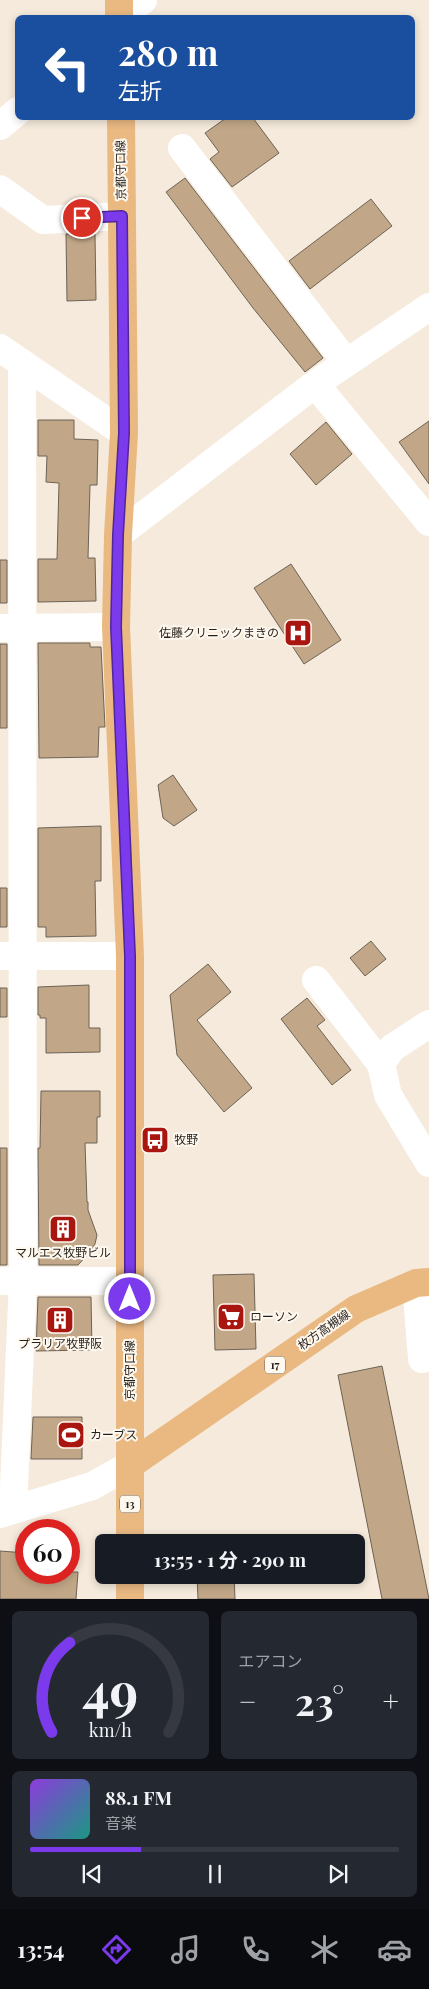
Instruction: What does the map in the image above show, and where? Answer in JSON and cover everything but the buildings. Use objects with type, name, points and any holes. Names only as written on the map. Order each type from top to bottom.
[{"type":"main road","points":[[119,0],[120,15]]},
{"type":"main road","name":"京都守口線","points":[[121,120],[124,433],[118,535],[116,627],[130,956],[130,1534]]},
{"type":"main road","name":"枚方高槻線","points":[[130,1465],[356,1308],[423,1282]]},
{"type":"main road","points":[[130,1584],[130,1599]]},
{"type":"street","points":[[124,15],[143,0]]},
{"type":"street","points":[[0,126],[15,114]]},
{"type":"street","points":[[182,148],[346,362]]},
{"type":"street","points":[[0,189],[43,220],[122,216]]},
{"type":"street","points":[[118,535],[315,384],[429,307]]},
{"type":"street","points":[[11,355],[124,433]]},
{"type":"street","points":[[11,355],[12,1280],[7,1512],[92,1486],[130,1465]]},
{"type":"street","points":[[315,384],[429,522]]},
{"type":"street","points":[[11,628],[116,627]]},
{"type":"street","points":[[11,956],[130,956]]},
{"type":"street","points":[[316,980],[381,1064],[388,1095],[429,1163]]},
{"type":"street","points":[[381,1064],[392,1048],[429,1024]]},
{"type":"street","points":[[12,1280],[130,1281]]},
{"type":"street","points":[[422,1359],[423,1282]]},
{"type":"place","name":"佐藤クリニックまきの","points":[[298,633]]},
{"type":"place","name":"牧野","points":[[155,1140]]},
{"type":"place","name":"マルエス牧野ビル","points":[[63,1229]]},
{"type":"place","name":"ローソン","points":[[231,1317]]},
{"type":"place","name":"プラリア牧野阪","points":[[60,1320]]},
{"type":"place","name":"カーブス","points":[[71,1435]]},
{"type":"route","points":[[82,218],[122,216],[124,433],[118,535],[116,627],[130,956],[130,1299]]}]
